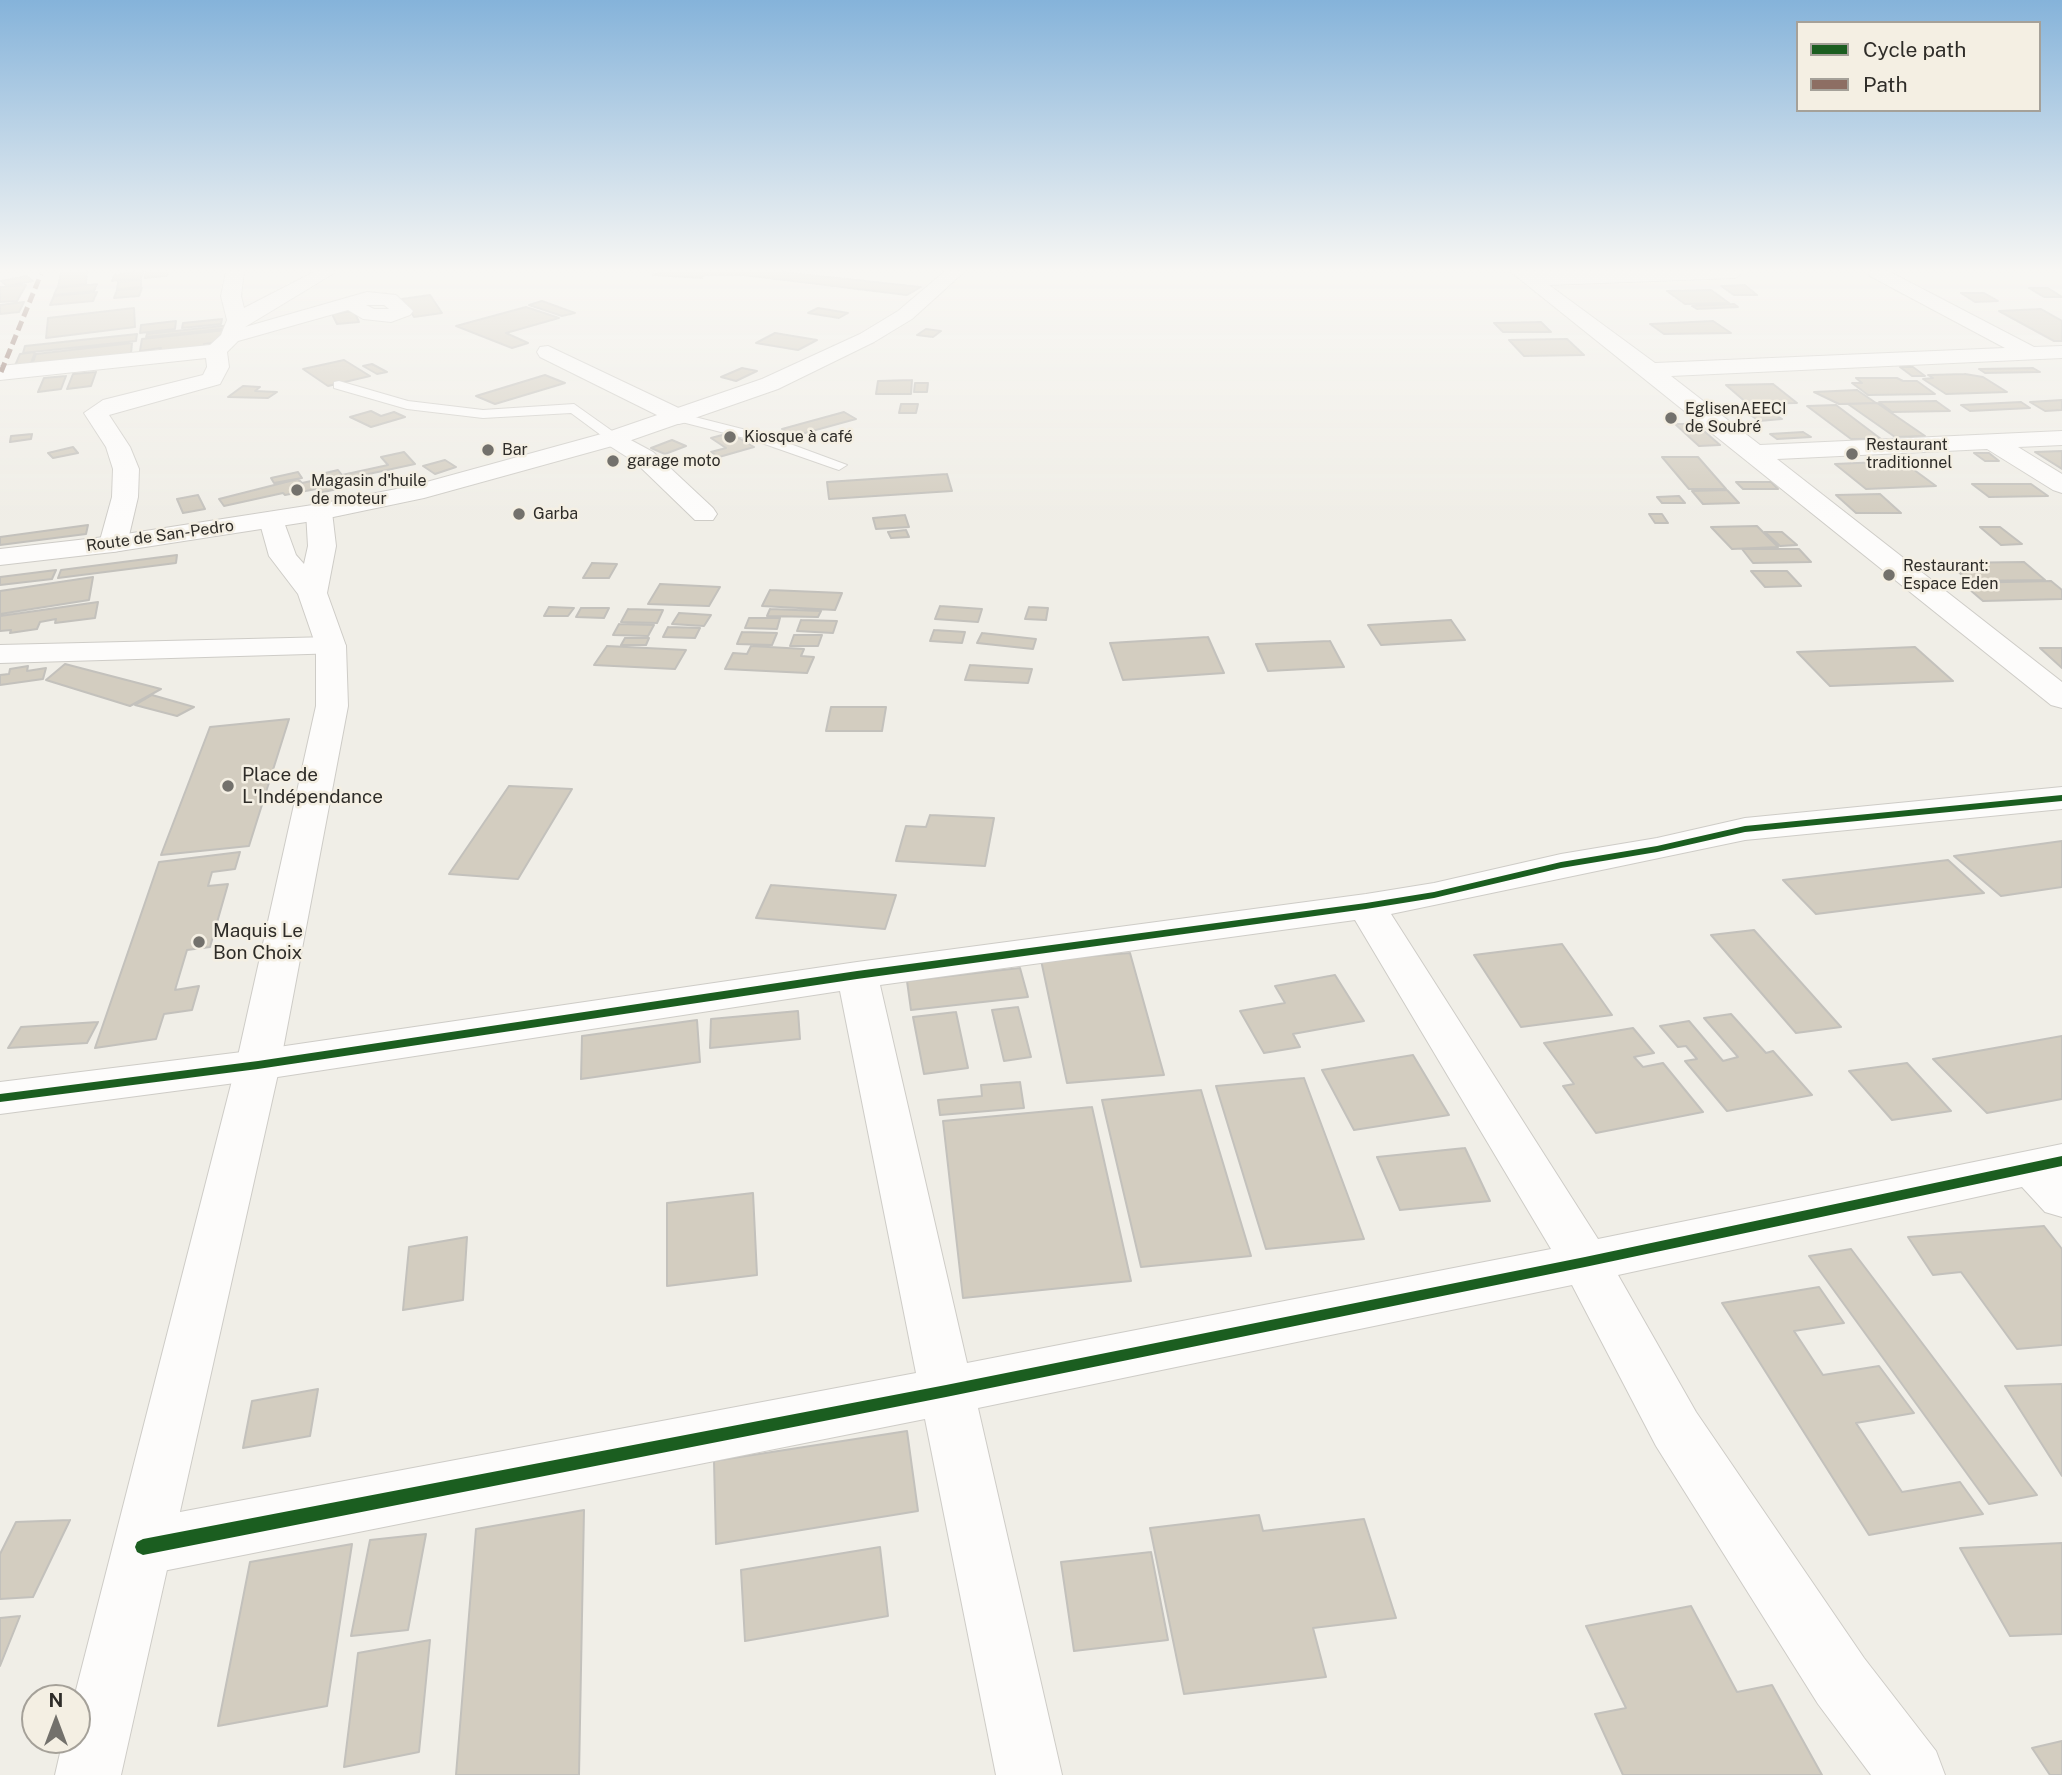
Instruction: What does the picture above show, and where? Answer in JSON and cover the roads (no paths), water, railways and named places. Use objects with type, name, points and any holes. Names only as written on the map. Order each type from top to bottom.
[{"type":"street","points":[[0,373],[112,355]]},
{"type":"street","points":[[114,544],[125,497],[126,469],[118,447],[96,413],[111,405],[212,379],[218,372],[223,355]]},
{"type":"street","points":[[554,355],[679,416]]},
{"type":"street","name":"Route de San-Pedro","points":[[0,557],[114,544],[272,520],[415,493],[614,438],[770,384],[832,355]]},
{"type":"street","points":[[1630,355],[2062,698]]},
{"type":"street","points":[[1650,370],[1990,355]]},
{"type":"street","points":[[2034,355],[2062,370]]},
{"type":"street","points":[[614,438],[644,457],[704,514]]},
{"type":"street","points":[[1753,453],[2062,438]]},
{"type":"street","points":[[1992,441],[2062,485]]},
{"type":"street","points":[[312,593],[322,547],[319,512]]},
{"type":"street","points":[[88,1775],[258,1065],[332,706],[331,646],[312,593],[283,556],[272,520]]},
{"type":"street","points":[[0,654],[107,649],[331,646]]},
{"type":"street","points":[[0,1098],[258,1065],[857,975],[1366,906],[1434,895],[1561,865],[1657,849],[1745,829],[2062,798]]},
{"type":"street","points":[[1366,906],[1585,1262],[1676,1429],[1841,1681],[1912,1775]]},
{"type":"street","points":[[857,975],[1029,1775]]},
{"type":"street","points":[[142,1547],[946,1391],[1585,1262],[2052,1176]]},
{"type":"lane","points":[[339,385],[407,405],[483,414],[574,408],[614,438]]},
{"type":"lane","points":[[679,416],[761,438],[839,465]]},
{"type":"place","name":"EglisenAEECI de Soubré","points":[[1671,418]]},
{"type":"place","name":"Kiosque à café","points":[[730,437]]},
{"type":"place","name":"Bar","points":[[488,450]]},
{"type":"place","name":"Restaurant traditionnel","points":[[1852,454]]},
{"type":"place","name":"garage moto","points":[[613,461]]},
{"type":"place","name":"Magasin d'huile de moteur","points":[[297,490]]},
{"type":"place","name":"Garba","points":[[519,514]]},
{"type":"place","name":"Restaurant: Espace Eden","points":[[1889,575]]},
{"type":"place","name":"Place de L'Indépendance","points":[[228,786]]},
{"type":"place","name":"Maquis Le Bon Choix","points":[[199,942]]}]
